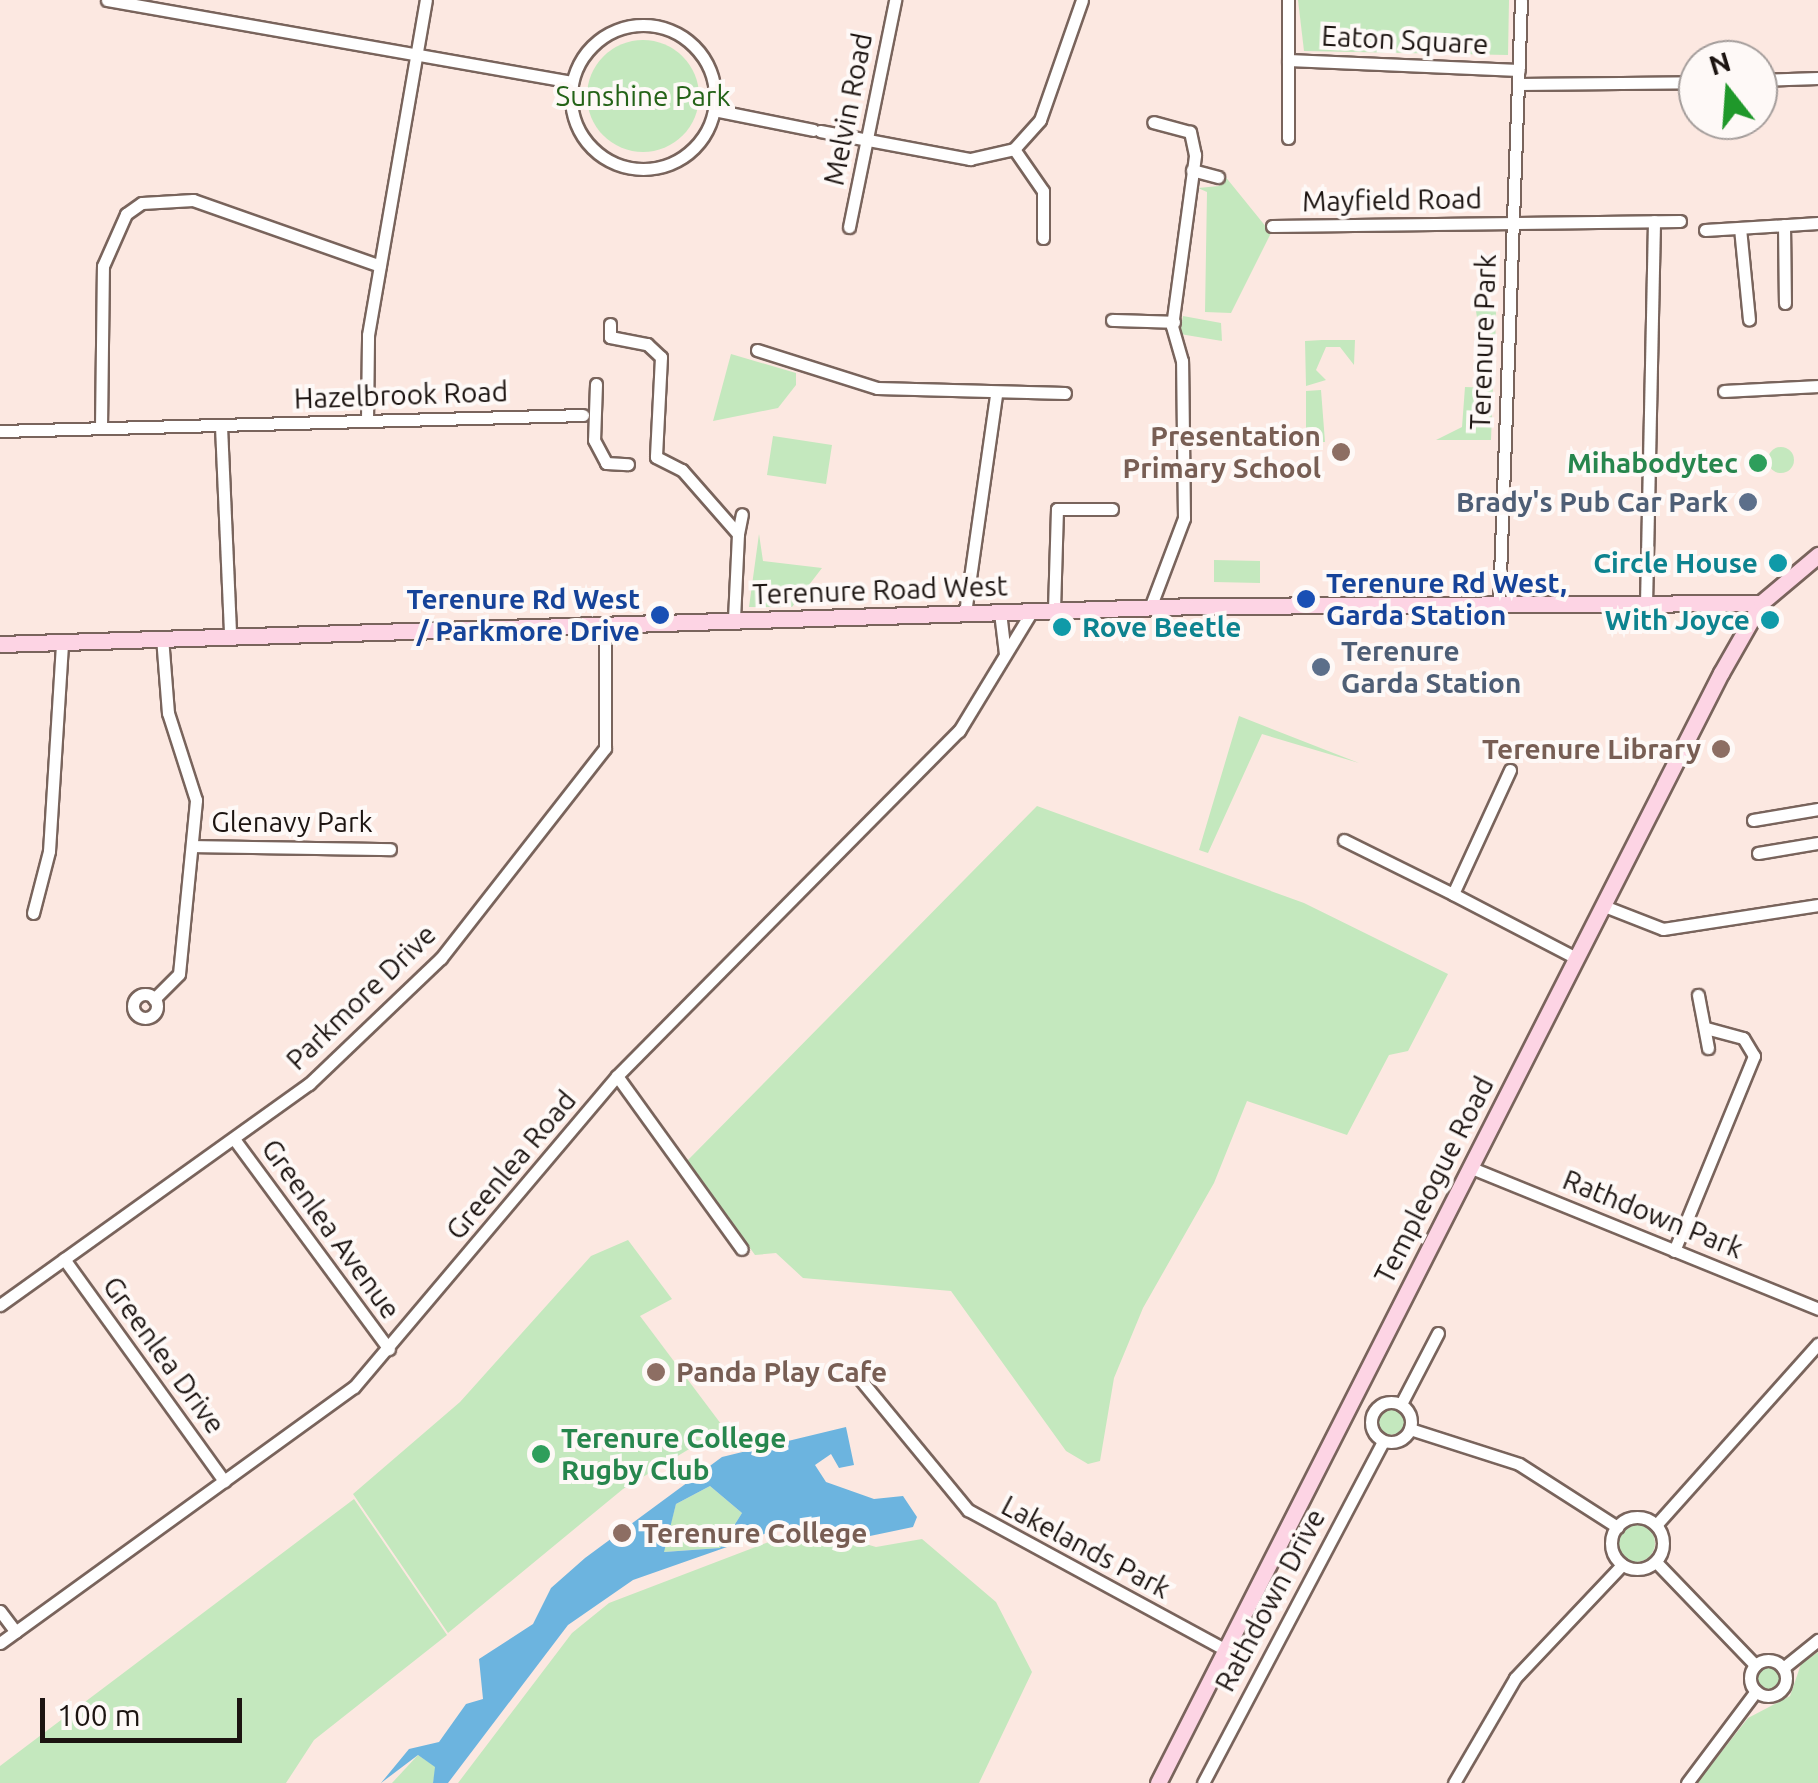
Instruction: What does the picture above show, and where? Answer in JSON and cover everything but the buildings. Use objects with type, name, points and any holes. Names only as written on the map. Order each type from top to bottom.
[{"type":"main road","points":[[1760,603],[1818,555]]},
{"type":"main road","name":"Terenure Road West","points":[[0,644],[1054,610],[1760,603]]},
{"type":"main road","name":"Templeogue Road","points":[[1158,1783],[1760,603]]},
{"type":"street","points":[[107,0],[572,82]]},
{"type":"street","points":[[367,421],[380,266],[426,0]]},
{"type":"street","name":"Melvin Road","points":[[849,227],[894,0]]},
{"type":"street","points":[[714,110],[970,159],[1014,149],[1040,120],[1082,0]]},
{"type":"street","name":"Eaton Square","points":[[1288,0],[1288,138]]},
{"type":"street","name":"Eaton Square","points":[[1288,60],[1519,77],[1521,0]]},
{"type":"street","points":[[644,24],[680,36],[706,62],[714,110],[700,142],[672,163],[620,165],[580,133],[572,82],[598,40],[644,24]]},
{"type":"street","points":[[1519,77],[1678,81]]},
{"type":"street","name":"Terenure Park","points":[[1499,603],[1519,77]]},
{"type":"street","points":[[1778,79],[1818,78]]},
{"type":"street","points":[[1150,608],[1184,518],[1174,322],[1192,170],[1190,132],[1153,122]]},
{"type":"street","points":[[1014,149],[1044,191],[1043,238]]},
{"type":"street","points":[[1192,170],[1218,178]]},
{"type":"street","points":[[102,427],[103,266],[126,214],[142,203],[193,200],[380,266]]},
{"type":"street","points":[[1646,604],[1654,221]]},
{"type":"street","name":"Mayfield Road","points":[[1272,226],[1680,221]]},
{"type":"street","points":[[1705,230],[1818,223]]},
{"type":"street","points":[[1784,225],[1785,303]]},
{"type":"street","points":[[1740,228],[1749,320]]},
{"type":"street","points":[[1112,320],[1174,322]]},
{"type":"street","points":[[610,324],[610,337],[647,344],[661,357],[656,457],[682,470],[738,534]]},
{"type":"street","points":[[756,350],[877,388],[996,395],[1065,393]]},
{"type":"street","points":[[596,384],[594,440],[606,462],[628,464]]},
{"type":"street","points":[[1724,391],[1818,386]]},
{"type":"street","points":[[966,613],[996,395]]},
{"type":"street","name":"Hazelbrook Road","points":[[0,431],[583,415]]},
{"type":"street","points":[[221,426],[230,635]]},
{"type":"street","points":[[1054,610],[1057,508],[1112,509]]},
{"type":"street","points":[[734,620],[742,514]]},
{"type":"street","name":"Greenlea Road","points":[[0,1643],[354,1387],[617,1076],[959,731],[1032,611]]},
{"type":"street","points":[[1000,612],[1005,658]]},
{"type":"street","name":"Parkmore Drive","points":[[0,1305],[310,1084],[441,958],[605,748],[604,623]]},
{"type":"street","name":"Glenavy Park","points":[[154,999],[179,974],[196,800],[168,713],[162,638]]},
{"type":"street","points":[[33,913],[49,851],[62,642]]},
{"type":"street","points":[[1453,894],[1510,770]]},
{"type":"street","points":[[1753,820],[1818,809]]},
{"type":"street","points":[[1344,840],[1576,958]]},
{"type":"street","points":[[1758,853],[1818,843]]},
{"type":"street","name":"Glenavy Park","points":[[194,846],[390,849]]},
{"type":"street","points":[[1604,906],[1662,929],[1818,905]]},
{"type":"street","points":[[1698,995],[1708,1048]]},
{"type":"street","points":[[1674,1251],[1754,1056],[1743,1038],[1706,1028]]},
{"type":"street","points":[[617,1076],[742,1249]]},
{"type":"street","name":"Greenlea Avenue","points":[[234,1139],[388,1348]]},
{"type":"street","name":"Rathdown Park","points":[[1470,1167],[1818,1309]]},
{"type":"street","name":"Greenlea Drive","points":[[64,1259],[224,1480]]},
{"type":"street","name":"Rathdown Drive","points":[[1203,1783],[1383,1440],[1374,1411],[1402,1404],[1438,1333]]},
{"type":"street","points":[[1656,1525],[1818,1344]]},
{"type":"street","name":"Lakelands Park","points":[[860,1379],[968,1510],[1226,1650]]},
{"type":"street","points":[[1402,1404],[1410,1429]]},
{"type":"street","points":[[1383,1440],[1410,1429],[1520,1464],[1617,1526]]},
{"type":"street","points":[[1617,1526],[1641,1517],[1656,1525],[1664,1548],[1656,1562]]},
{"type":"street","points":[[1617,1526],[1612,1551],[1622,1565]]},
{"type":"street","points":[[1454,1783],[1515,1678],[1622,1565],[1656,1562]]},
{"type":"street","points":[[1656,1562],[1755,1665],[1783,1668]]},
{"type":"street","points":[[0,1611],[16,1632]]},
{"type":"street","points":[[1756,1691],[1779,1692],[1783,1668],[1818,1640]]},
{"type":"street","points":[[1687,1783],[1756,1691],[1755,1665]]},
{"type":"green space","points":[[1298,0],[1509,0],[1508,55],[1304,51]]},
{"type":"green space","name":"Sunshine Park","points":[[643,40],[665,44],[683,56],[695,74],[699,96],[695,118],[683,136],[665,148],[643,152],[621,148],[603,136],[591,118],[587,96],[591,74],[603,56],[621,44]]},
{"type":"green space","points":[[1224,175],[1271,233],[1231,313],[1205,312],[1207,192],[1198,188],[1219,186]]},
{"type":"green space","points":[[1496,310],[1495,355],[1485,370],[1476,311]]},
{"type":"green space","points":[[1183,316],[1221,323],[1222,341],[1180,334]]},
{"type":"green space","points":[[1355,340],[1354,365],[1340,347],[1326,347],[1316,370],[1326,380],[1306,386],[1305,341]]},
{"type":"green space","points":[[731,354],[796,373],[796,385],[778,408],[713,421]]},
{"type":"green space","points":[[1465,387],[1493,388],[1491,440],[1436,440],[1462,427]]},
{"type":"green space","points":[[1321,390],[1325,442],[1306,442],[1306,391]]},
{"type":"green space","points":[[773,436],[832,445],[826,484],[767,475]]},
{"type":"green space","points":[[1781,447],[1790,451],[1794,460],[1790,469],[1781,473],[1772,469],[1768,460],[1772,451]]},
{"type":"green space","points":[[759,534],[763,561],[822,568],[792,607],[749,607]]},
{"type":"green space","points":[[1214,560],[1260,561],[1260,583],[1214,582]]},
{"type":"green space","points":[[1239,716],[1359,763],[1262,734],[1208,853],[1199,850]]},
{"type":"green space","points":[[1037,806],[1304,903],[1448,974],[1408,1051],[1389,1055],[1347,1135],[1247,1101],[1214,1183],[1143,1308],[1114,1378],[1100,1461],[1088,1464],[1066,1451],[951,1291],[803,1278],[776,1253],[755,1255],[687,1161]]},
{"type":"green space","name":"Terenure College Rugby Club","points":[[628,1240],[672,1299],[640,1316],[724,1428],[623,1489],[448,1633],[353,1494],[460,1402],[591,1256]]},
{"type":"green space","points":[[1390,1405],[1404,1414],[1405,1420],[1396,1434],[1390,1435],[1376,1426],[1375,1420],[1384,1406]]},
{"type":"green space","points":[[710,1486],[742,1513],[720,1548],[663,1552],[676,1504]]},
{"type":"green space","points":[[354,1499],[447,1635],[314,1740],[286,1783],[0,1783],[0,1766]]},
{"type":"green space","points":[[1636,1524],[1649,1530],[1655,1543],[1649,1556],[1636,1562],[1623,1556],[1617,1543],[1623,1530]]},
{"type":"green space","points":[[831,1534],[876,1547],[922,1539],[996,1602],[1032,1672],[979,1783],[458,1783],[572,1633],[609,1603],[774,1540]]},
{"type":"green space","points":[[1818,1652],[1818,1783],[1697,1783],[1748,1718],[1790,1696],[1801,1664]]},
{"type":"green space","points":[[1768,1662],[1782,1671],[1783,1677],[1774,1691],[1768,1692],[1754,1683],[1753,1677],[1762,1663]]},
{"type":"green space","points":[[418,1755],[436,1767],[433,1783],[392,1783]]},
{"type":"water","points":[[846,1427],[854,1465],[839,1468],[831,1454],[815,1465],[826,1482],[874,1499],[903,1496],[917,1517],[913,1527],[870,1536],[824,1524],[781,1528],[633,1580],[568,1625],[448,1783],[433,1783],[435,1767],[418,1755],[381,1783],[409,1749],[439,1742],[466,1704],[483,1699],[479,1659],[533,1624],[551,1588],[585,1558],[722,1457]],"holes":[[[710,1486],[742,1513],[720,1548],[664,1552],[676,1504]]]},
{"type":"place","name":"Presentation Primary School","points":[[1341,452]]},
{"type":"place","name":"Mihabodytec","points":[[1758,463]]},
{"type":"place","name":"Brady's Pub Car Park","points":[[1748,502]]},
{"type":"place","name":"Circle House","points":[[1778,563]]},
{"type":"place","name":"Terenure Rd West, Garda Station","points":[[1306,599]]},
{"type":"place","name":"Terenure Rd West / Parkmore Drive","points":[[660,615]]},
{"type":"place","name":"With Joyce","points":[[1770,620]]},
{"type":"place","name":"Rove Beetle","points":[[1062,627]]},
{"type":"place","name":"Terenure Garda Station","points":[[1321,667]]},
{"type":"place","name":"Terenure Library","points":[[1721,749]]},
{"type":"place","name":"Panda Play Cafe","points":[[656,1372]]},
{"type":"place","name":"Terenure College Rugby Club","points":[[541,1454]]},
{"type":"place","name":"Terenure College","points":[[622,1533]]}]
